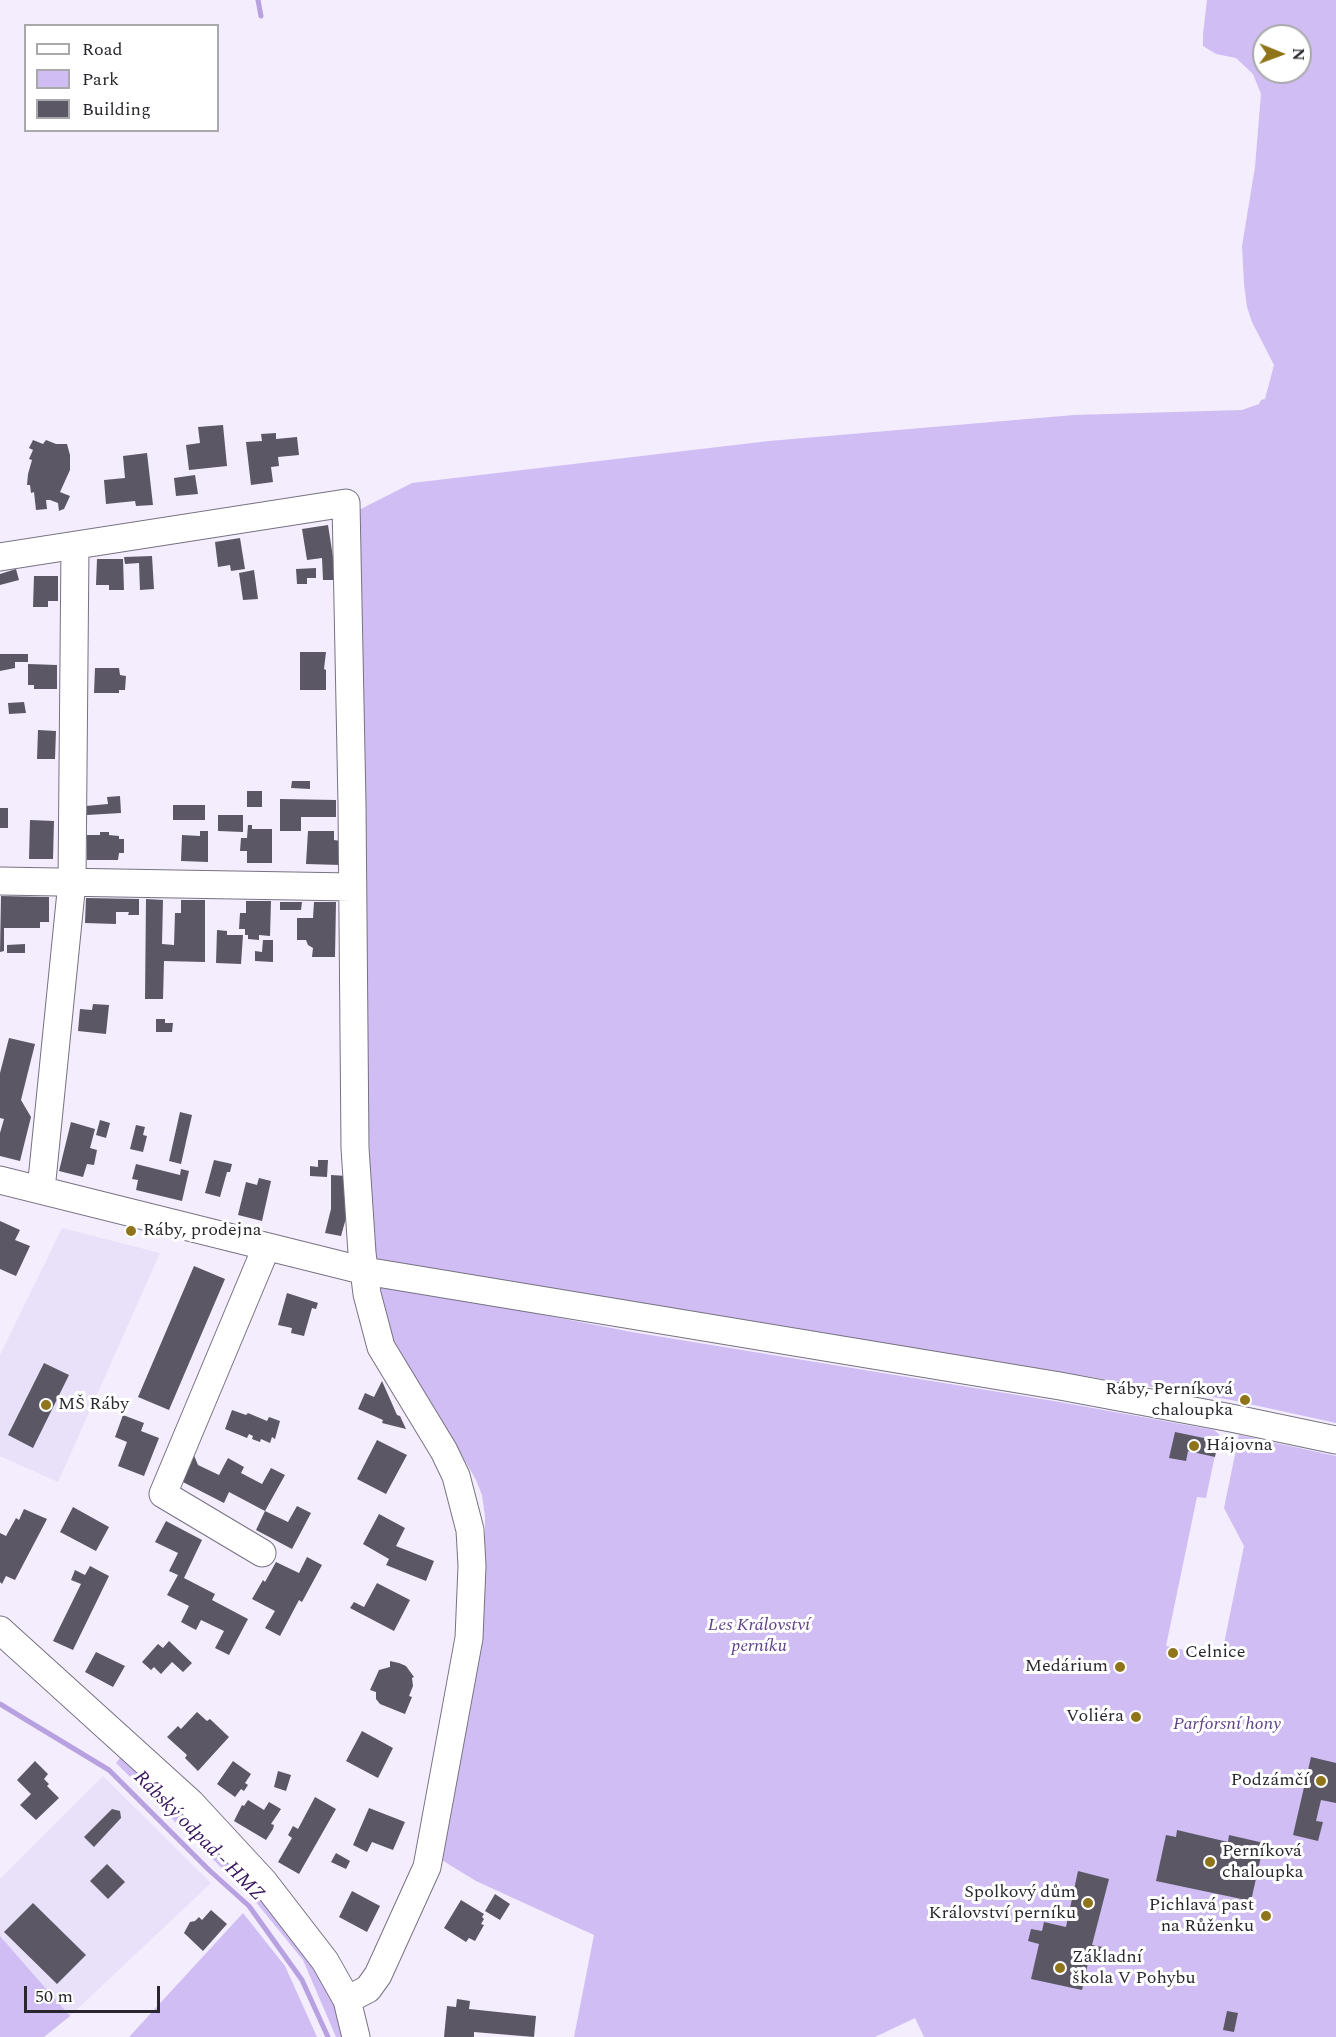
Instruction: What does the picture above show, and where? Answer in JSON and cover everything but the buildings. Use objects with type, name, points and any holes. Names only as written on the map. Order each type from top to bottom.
[{"type":"street","points":[[0,557],[346,503],[355,1148],[364,1271],[370,1311],[381,1347],[439,1442],[456,1476],[471,1530],[472,1604],[469,1638],[427,1867],[378,1975],[368,1989],[347,2000]]},
{"type":"street","points":[[41,1190],[72,882],[75,546]]},
{"type":"street","points":[[0,881],[352,887]]},
{"type":"street","points":[[0,1180],[364,1271],[1060,1386],[1336,1440]]},
{"type":"street","points":[[262,1553],[163,1494],[266,1248]]},
{"type":"street","points":[[0,1630],[191,1803],[264,1882],[325,1961],[347,2000],[356,2037]]},
{"type":"shaded area","name":"MŠ Ráby","points":[[62,1228],[160,1253],[58,1482],[0,1456],[0,1355]]},
{"type":"shaded area","points":[[103,1776],[211,1883],[70,2016],[0,1936],[0,1879]]},
{"type":"green space","points":[[1207,0],[1336,0],[1336,1423],[1231,1400],[372,1259],[355,512],[412,483],[769,441],[1074,415],[1242,410],[1259,404],[1265,399],[1274,365],[1247,307],[1242,246],[1255,167],[1261,94],[1257,84],[1312,84],[1312,24],[1252,24],[1252,73],[1236,58],[1216,54],[1203,46]]},
{"type":"green space","name":"Les Království perníku","points":[[388,1285],[632,1332],[1054,1401],[1214,1430],[1219,1434],[1206,1498],[1197,1497],[1166,1646],[1221,1658],[1244,1546],[1224,1508],[1239,1435],[1336,1456],[1336,2037],[924,2037],[915,2018],[875,2037],[574,2037],[594,1935],[476,1881],[440,1859],[485,1572],[485,1516],[482,1495],[476,1480],[434,1407],[385,1332],[378,1291],[382,1286]]},
{"type":"green space","points":[[0,1646],[173,1794],[297,1936],[345,2024],[348,2037],[336,2037],[303,1960],[255,1901],[116,1763],[120,1758]]},
{"type":"green space","points":[[243,1913],[285,1966],[317,2037],[129,2037]]},
{"type":"green space","points":[[0,1936],[70,2016],[44,2037],[0,2037]]},
{"type":"waterway","points":[[258,0],[261,16]]},
{"type":"waterway","name":"Rábský odpad - HMZ","points":[[0,1704],[109,1770],[209,1870],[249,1906],[302,1980],[328,2037]]},
{"type":"place","name":"Ráby, prodejna","points":[[131,1231]]},
{"type":"place","name":"Ráby, Perníková chaloupka","points":[[1245,1400]]},
{"type":"place","name":"MŠ Ráby","points":[[46,1405]]},
{"type":"place","name":"Hájovna","points":[[1194,1446]]},
{"type":"place","name":"Celnice","points":[[1173,1653]]},
{"type":"place","name":"Medárium","points":[[1120,1667]]},
{"type":"place","name":"Voliéra","points":[[1136,1717]]},
{"type":"place","name":"Podzámčí","points":[[1321,1781]]},
{"type":"place","name":"Perníková chaloupka","points":[[1210,1862]]},
{"type":"place","name":"Spolkový dům Království perníku","points":[[1088,1903]]},
{"type":"place","name":"Pichlavá past na Růženku","points":[[1266,1916]]},
{"type":"place","name":"Základní škola V Pohybu","points":[[1060,1968]]},
{"type":"park label","name":"Parforsní hony","points":[[1227,1725]]}]
